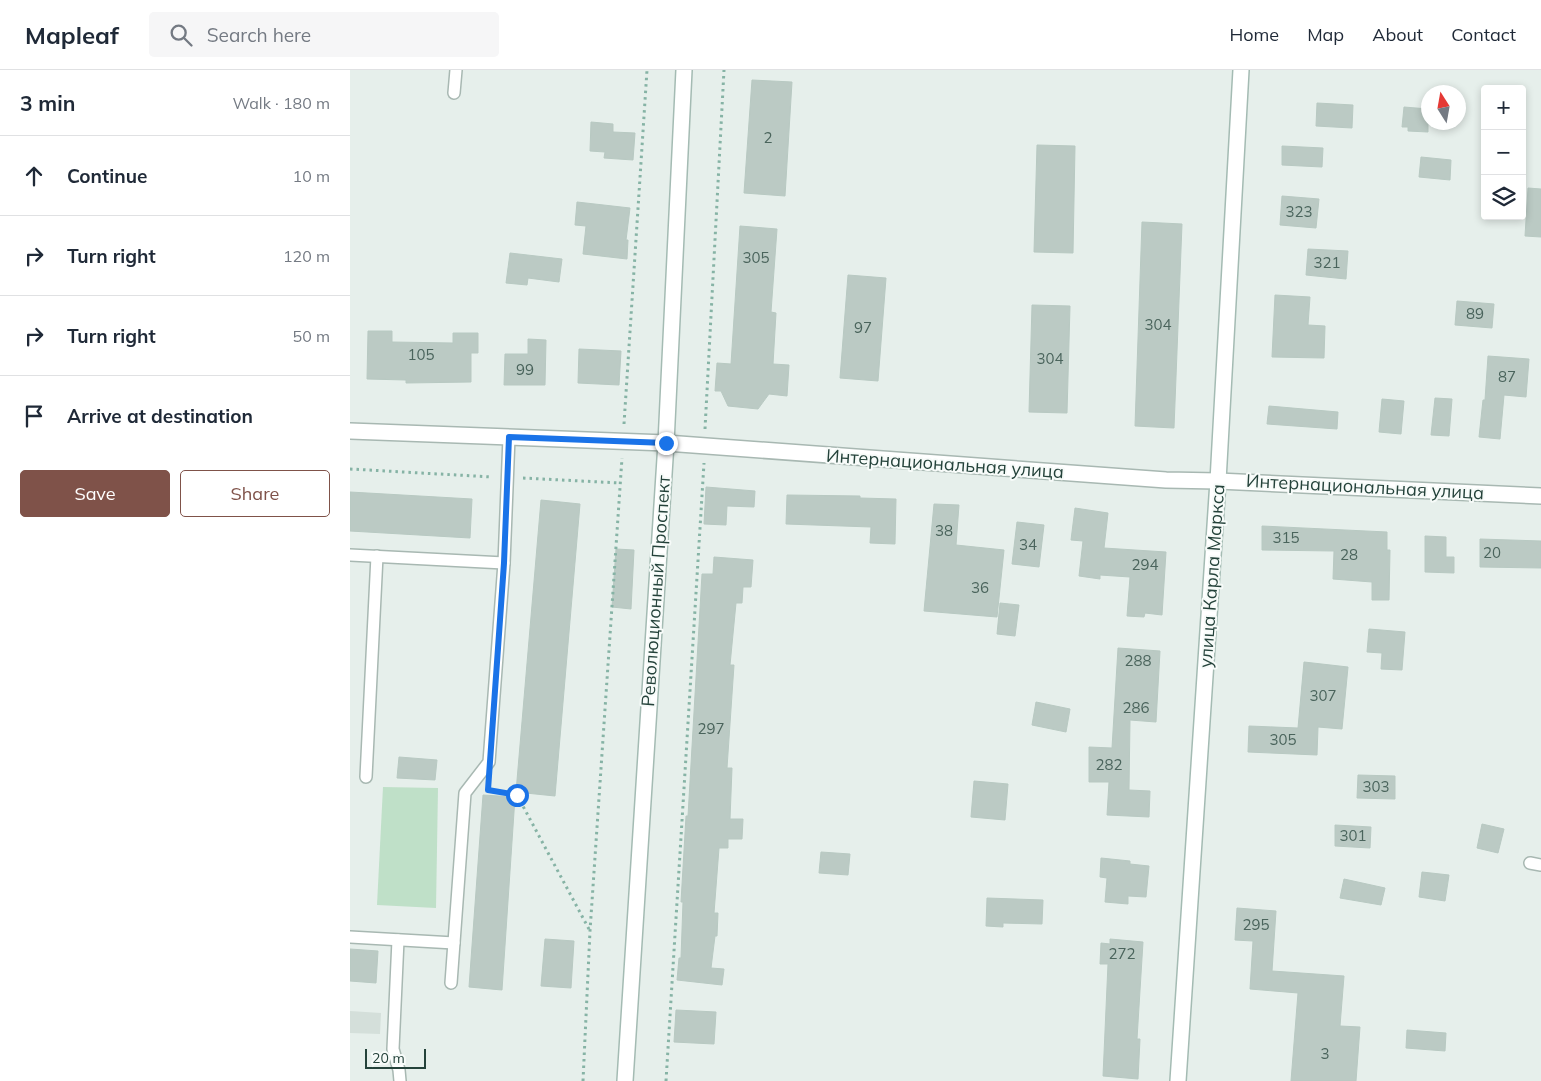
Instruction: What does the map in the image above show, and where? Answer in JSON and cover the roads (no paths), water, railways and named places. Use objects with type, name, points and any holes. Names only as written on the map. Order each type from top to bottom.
[{"type":"street","name":"Революционный Проспект","points":[[625,1081],[666,443],[684,70]]},
{"type":"street","name":"улица Карла Маркса","points":[[1178,1081],[1218,481],[1241,70]]},
{"type":"street","name":"Интернациональная улица","points":[[350,431],[666,443],[1157,479],[1541,496]]},
{"type":"lane","points":[[454,93],[456,70]]},
{"type":"lane","points":[[451,983],[465,793],[489,762],[504,563],[509,437]]},
{"type":"lane","points":[[350,555],[504,563]]},
{"type":"lane","points":[[366,776],[377,556]]},
{"type":"lane","points":[[350,937],[454,942]]},
{"type":"lane","points":[[398,940],[393,1049],[400,1081]]}]
